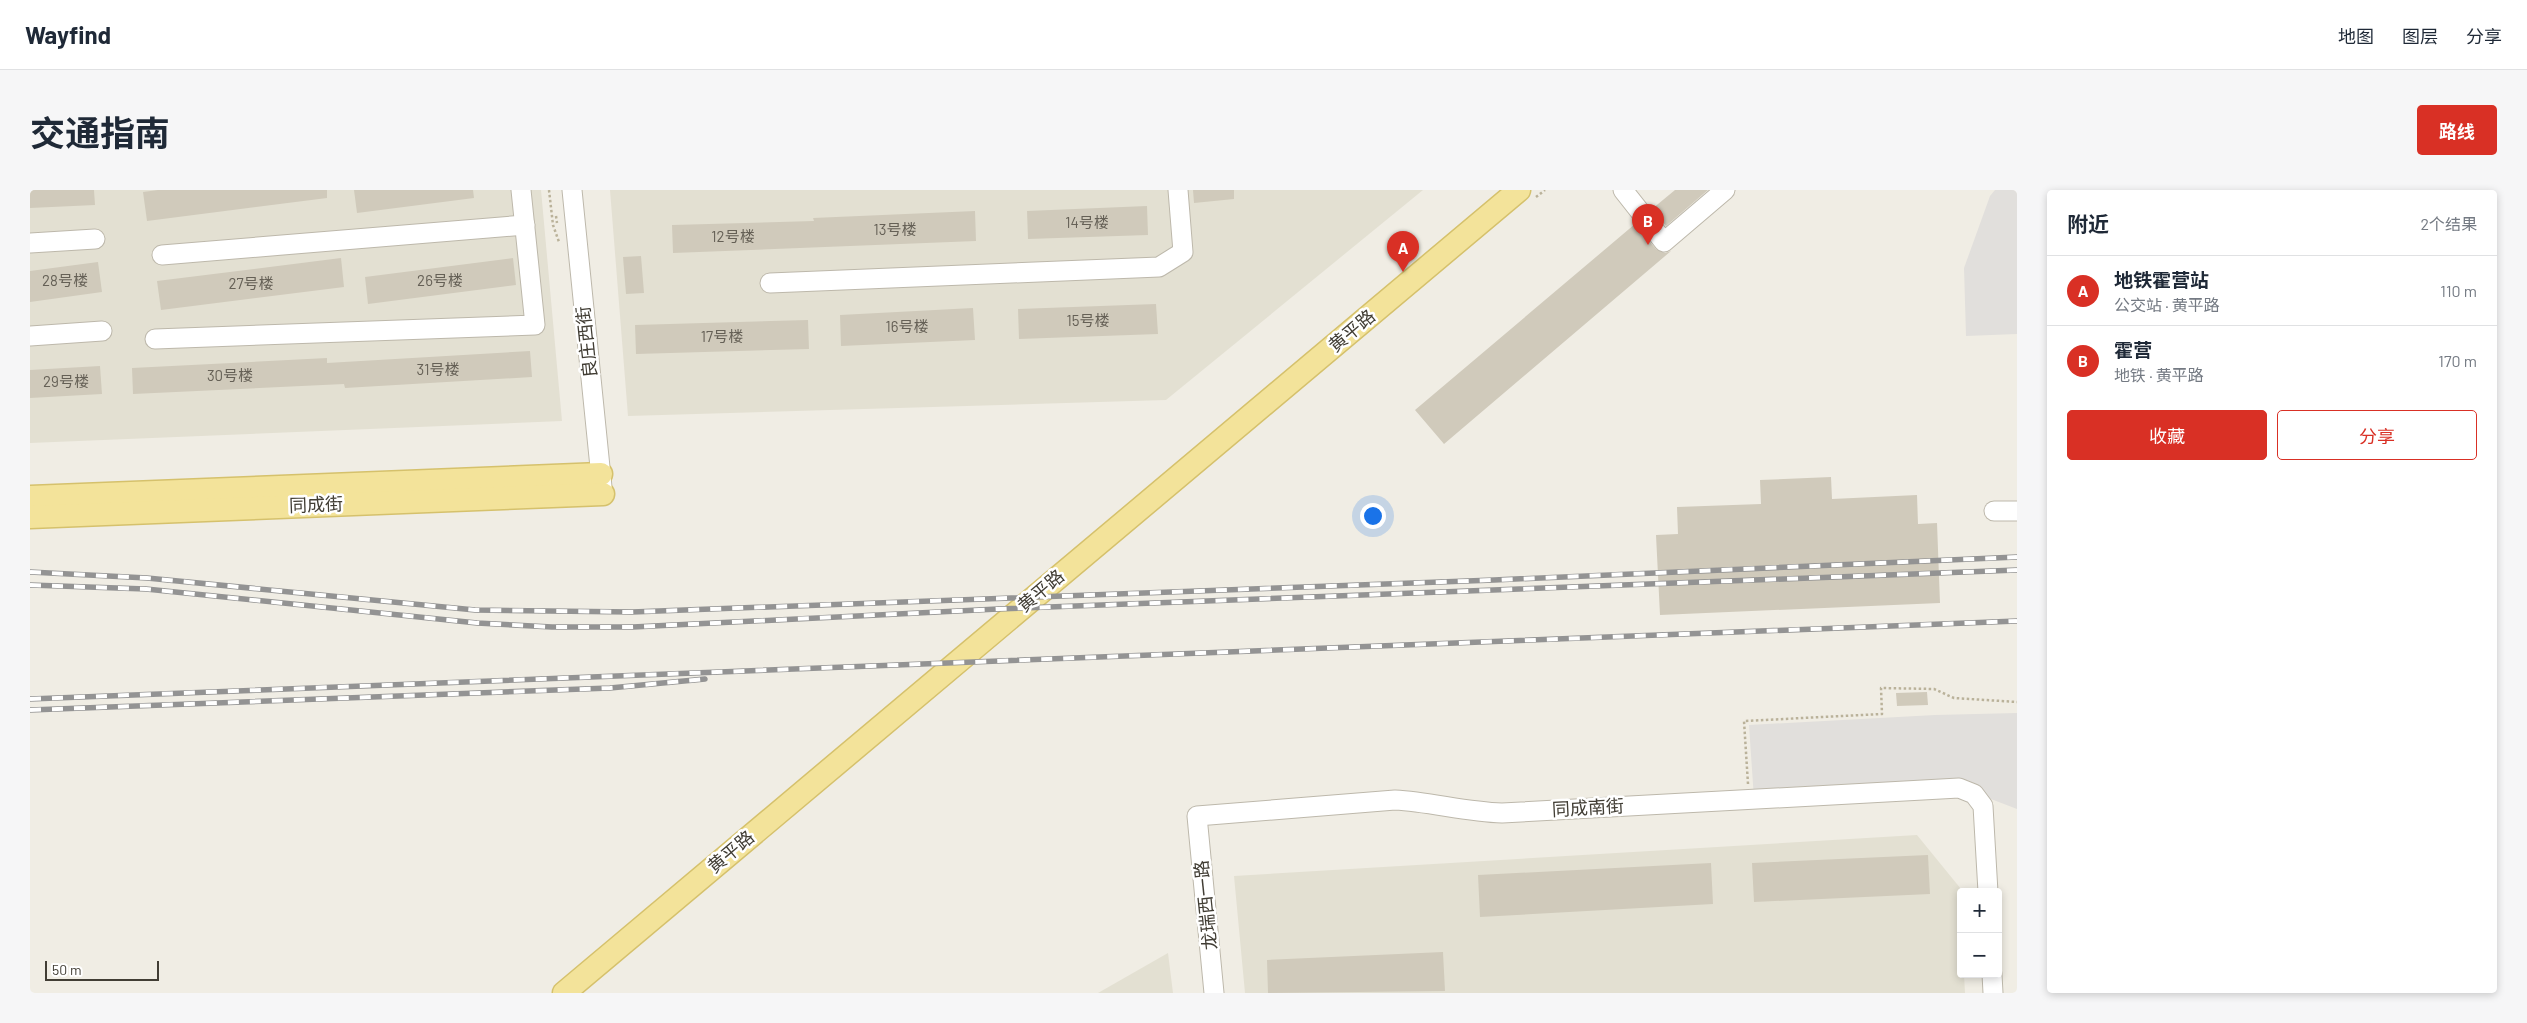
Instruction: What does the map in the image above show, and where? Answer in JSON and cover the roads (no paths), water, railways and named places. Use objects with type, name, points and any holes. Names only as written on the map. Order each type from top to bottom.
[{"type":"main road","name":"黄平路","points":[[564,993],[1519,190]]},
{"type":"main road","name":"黄平路","points":[[580,993],[1533,190]]},
{"type":"main road","name":"同成街","points":[[30,497],[602,484]]},
{"type":"main road","name":"同成街","points":[[30,517],[602,484]]},
{"type":"street","points":[[155,339],[535,325],[521,190]]},
{"type":"street","name":"良庄西街","points":[[572,190],[602,484]]},
{"type":"street","points":[[770,283],[1159,266],[1183,252],[1178,190]]},
{"type":"street","points":[[1622,190],[1664,242],[1725,190]]},
{"type":"street","points":[[162,255],[525,225]]},
{"type":"street","points":[[30,243],[95,239]]},
{"type":"street","points":[[30,336],[102,331]]},
{"type":"street","points":[[1994,511],[2017,511]]},
{"type":"street","name":"同成南街","points":[[1197,816],[1395,800],[1415,801],[1478,812],[1502,813],[1952,788],[1964,789],[1977,797],[1983,806],[1988,888]]},
{"type":"street","name":"龙瑞西一路","points":[[1197,816],[1214,993]]},
{"type":"street","points":[[1992,978],[1993,993]]},
{"type":"railway","points":[[30,572],[147,578],[475,610],[632,612],[1494,580],[2017,557]]},
{"type":"railway","points":[[30,585],[146,589],[477,623],[552,627],[633,627],[998,609],[2017,570]]},
{"type":"railway","points":[[30,699],[2017,621]]},
{"type":"railway","points":[[30,710],[610,688],[705,679]]},
{"type":"place","name":"霍营","points":[[1648,245]]},
{"type":"place","name":"地铁霍营站","points":[[1403,272]]}]
